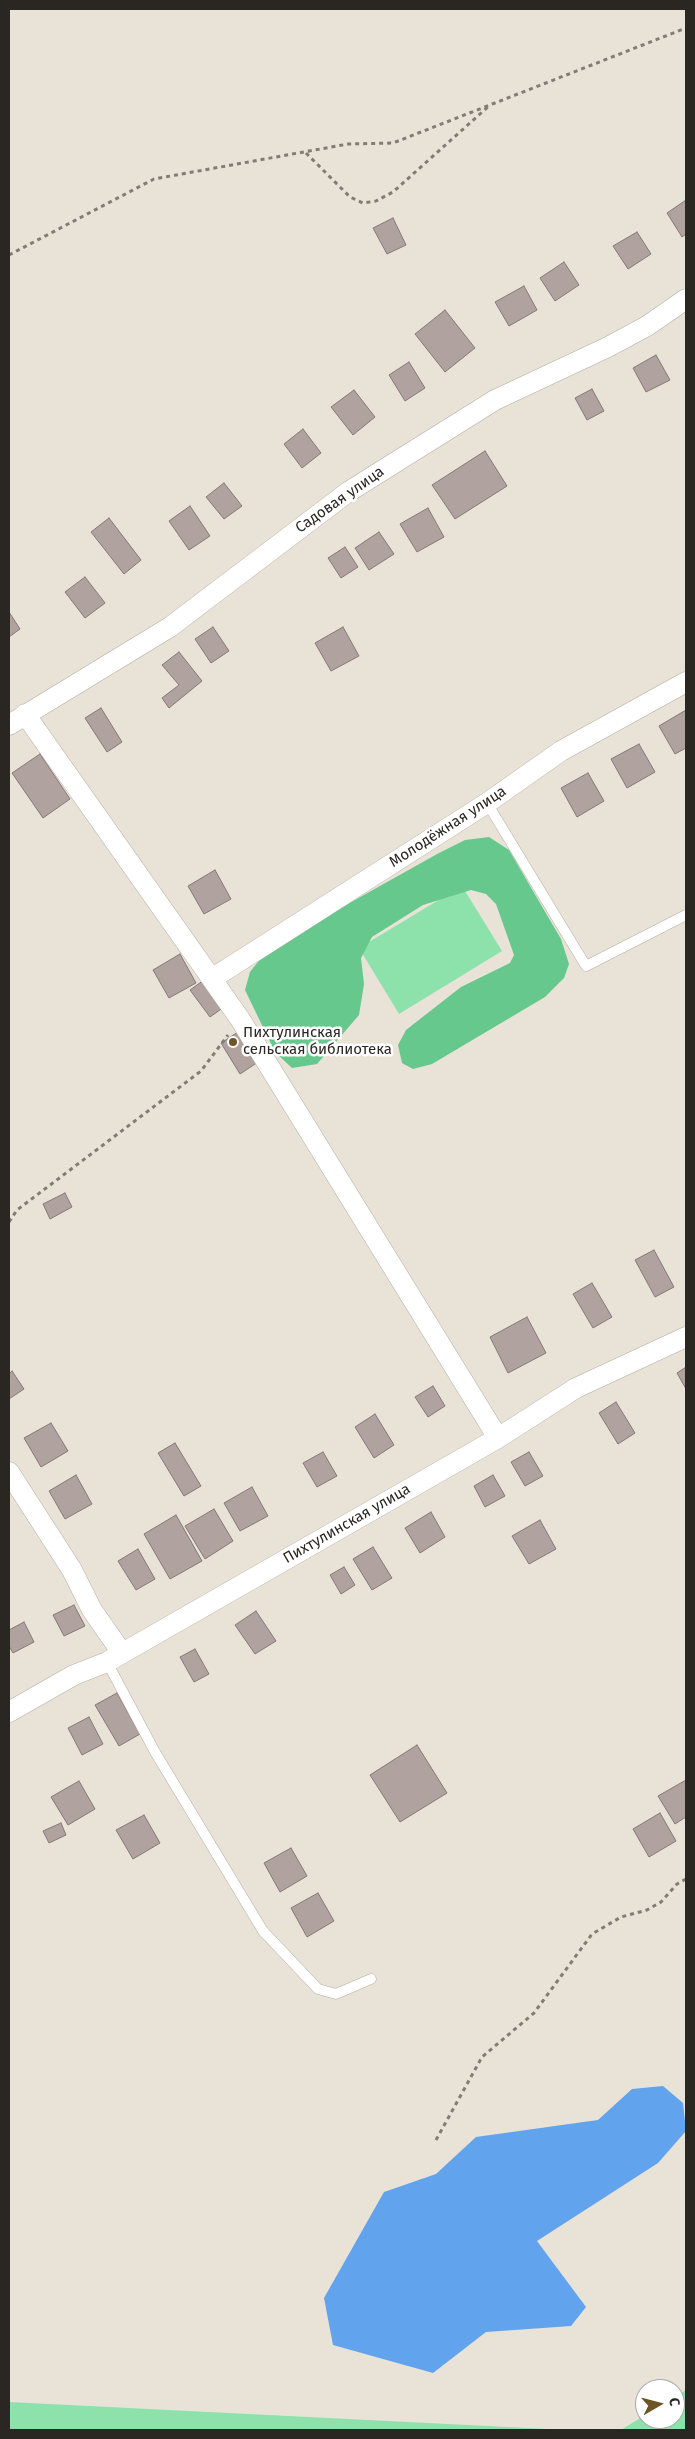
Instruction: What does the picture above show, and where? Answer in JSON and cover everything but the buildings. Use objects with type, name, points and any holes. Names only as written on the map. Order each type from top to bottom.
[{"type":"street","name":"Садовая улица","points":[[17,719],[170,627],[348,492],[478,410],[495,400],[608,347],[647,326],[686,299]]},
{"type":"street","name":"Молодёжная улица","points":[[213,978],[487,804],[561,751],[686,682]]},
{"type":"street","points":[[17,719],[213,978],[498,1438]]},
{"type":"street","name":"Пихтулинская улица","points":[[9,1712],[74,1675],[114,1658],[498,1438],[576,1388],[686,1337]]},
{"type":"street","points":[[9,1472],[72,1570],[114,1658]]},
{"type":"lane","points":[[487,804],[586,966],[686,915]]},
{"type":"lane","points":[[114,1658],[155,1752],[263,1930],[318,1989],[336,1994],[371,1978]]},
{"type":"path","points":[[9,255],[154,179],[348,144],[393,143],[686,28]]},
{"type":"path","points":[[306,152],[350,197],[363,203],[376,201],[393,192],[492,103]]},
{"type":"path","points":[[9,1222],[18,1210],[201,1071],[240,1019]]},
{"type":"path","points":[[436,2140],[482,2057],[534,2013],[592,1934],[621,1917],[647,1910],[661,1902],[677,1884],[686,1879]]},
{"type":"green space","points":[[489,837],[509,850],[561,939],[569,964],[564,978],[545,997],[432,1064],[413,1069],[402,1063],[398,1045],[406,1030],[461,987],[510,963],[514,955],[496,904],[486,894],[471,890],[423,905],[372,937],[361,958],[364,984],[359,1015],[317,1064],[292,1068],[275,1052],[245,990],[250,972],[269,948],[439,853],[465,840]]},
{"type":"green space","points":[[462,886],[502,951],[399,1014],[359,948]]},
{"type":"green space","points":[[685,2391],[686,2430],[621,2430],[635,2421],[635,2429],[685,2429]]},
{"type":"green space","points":[[9,2402],[567,2430],[9,2430]]},
{"type":"water","points":[[663,2086],[683,2103],[686,2131],[658,2163],[537,2241],[586,2307],[571,2326],[486,2332],[433,2373],[333,2345],[324,2298],[384,2192],[436,2174],[476,2137],[598,2120],[632,2089]]},
{"type":"place","name":"Пихтулинская сельская библиотека","points":[[233,1042]]}]
